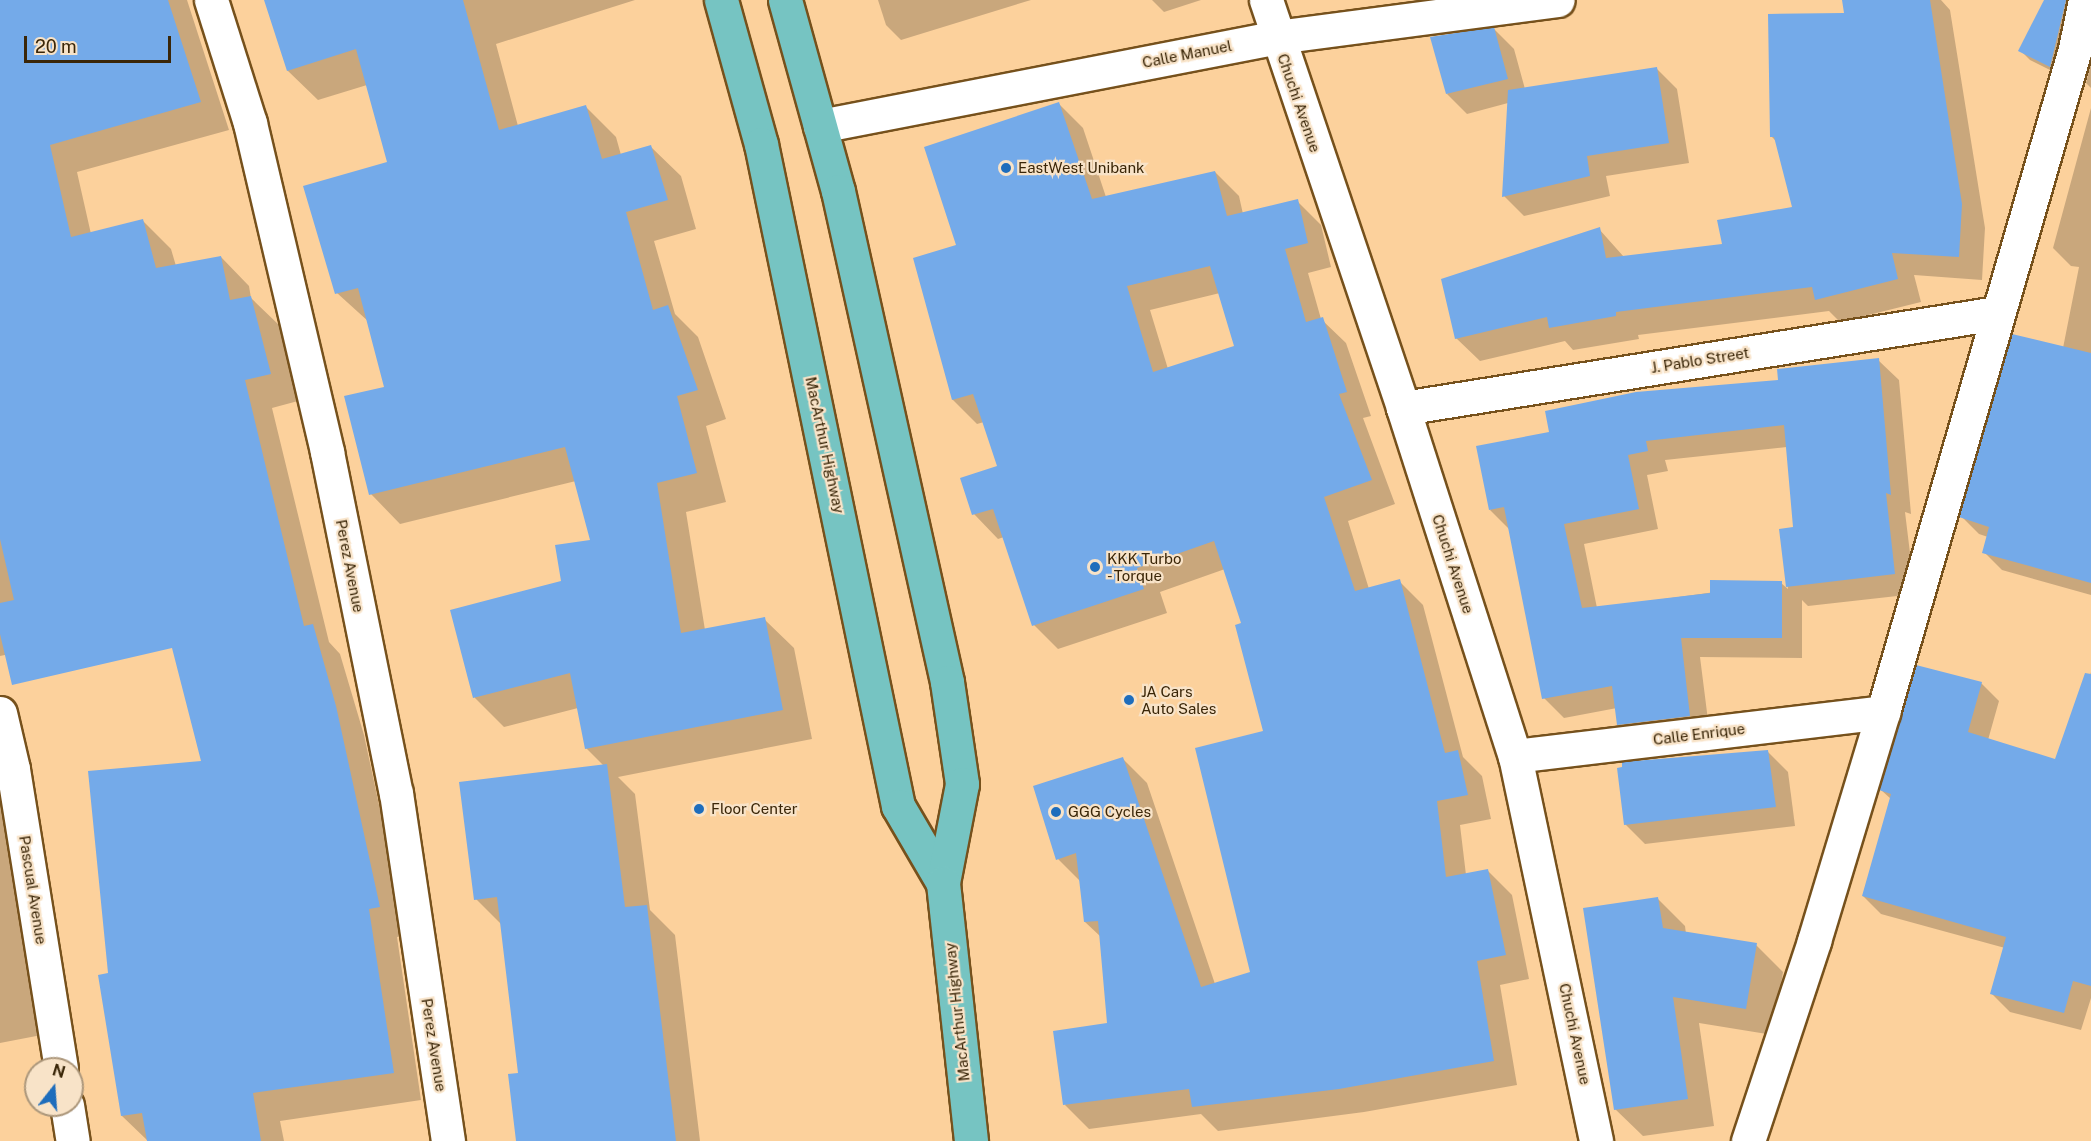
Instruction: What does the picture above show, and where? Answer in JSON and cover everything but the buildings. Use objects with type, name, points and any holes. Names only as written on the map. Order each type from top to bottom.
[{"type":"highway","name":"MacArthur Highway","points":[[721,0],[761,144],[898,806],[943,883]]},
{"type":"highway","name":"MacArthur Highway","points":[[785,0],[838,191],[947,682],[962,784],[943,883],[971,1141]]},
{"type":"street","name":"Perez Avenue","points":[[211,0],[250,123],[327,452],[396,793],[448,1141]]},
{"type":"street","name":"Chuchi Avenue","points":[[1266,0],[1403,408],[1515,756],[1596,1141]]},
{"type":"street","name":"Calle Manuel","points":[[820,126],[1277,37],[1558,0]]},
{"type":"street","points":[[1748,1141],[1815,941],[1883,712],[2075,49],[2085,0]]},
{"type":"street","name":"J. Pablo Street","points":[[1403,408],[1997,313]]},
{"type":"street","name":"Pascual Avenue","points":[[0,712],[13,769],[60,1057]]},
{"type":"street","name":"Calle Enrique","points":[[1515,756],[1883,712]]},
{"type":"street","points":[[69,1117],[73,1141]]},
{"type":"place","name":"EastWest Unibank","points":[[1006,168]]},
{"type":"place","name":"KKK Turbo - Torque","points":[[1095,567]]},
{"type":"place","name":"JA Cars Auto Sales","points":[[1129,700]]},
{"type":"place","name":"Floor Center","points":[[699,809]]},
{"type":"place","name":"GGG Cycles","points":[[1056,812]]}]
